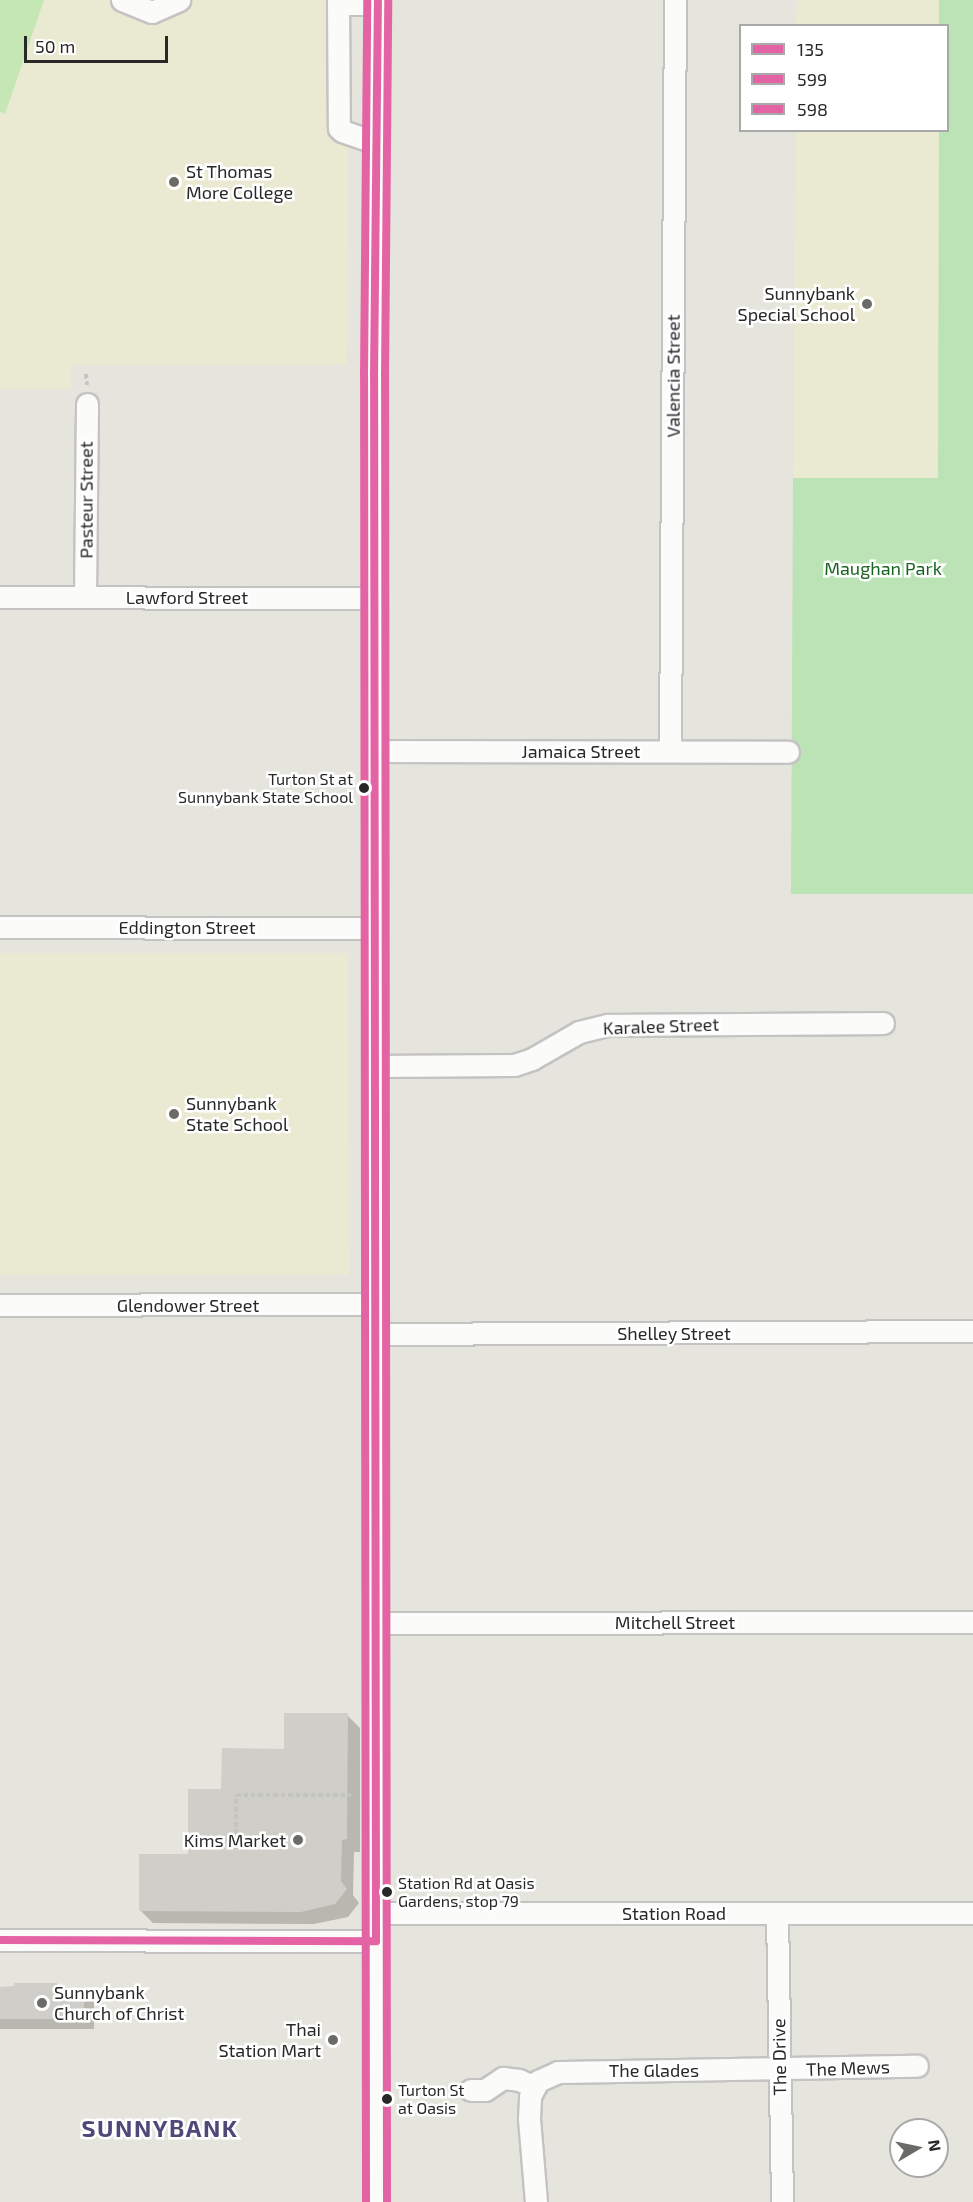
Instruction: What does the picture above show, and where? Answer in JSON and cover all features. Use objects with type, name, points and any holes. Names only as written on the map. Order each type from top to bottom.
[{"type":"street","points":[[122,0],[152,12],[173,2]]},
{"type":"street","name":"Valencia Street","points":[[670,751],[675,0]]},
{"type":"street","points":[[376,143],[339,128],[338,2],[378,2],[375,598],[377,2202]]},
{"type":"street","name":"Pasteur Street","points":[[85,597],[87,404]]},
{"type":"street","name":"Lawford Street","points":[[0,597],[375,598]]},
{"type":"street","name":"Jamaica Street","points":[[375,751],[788,752]]},
{"type":"street","name":"Eddington Street","points":[[0,927],[375,928]]},
{"type":"street","name":"Karalee Street","points":[[376,1066],[514,1065],[532,1059],[579,1032],[608,1025],[883,1023]]},
{"type":"street","name":"Glendower Street","points":[[0,1305],[375,1304]]},
{"type":"street","name":"Shelley Street","points":[[375,1334],[973,1331]]},
{"type":"street","name":"Mitchell Street","points":[[376,1623],[973,1622]]},
{"type":"street","name":"Station Road","points":[[376,1913],[973,1913]]},
{"type":"street","name":"The Drive","points":[[777,1913],[782,2202]]},
{"type":"street","points":[[0,1940],[376,1941]]},
{"type":"street","name":"The Mews","points":[[778,2070],[917,2066]]},
{"type":"street","name":"The Glades","points":[[535,2088],[538,2081],[558,2072],[584,2069],[778,2070]]},
{"type":"street","points":[[471,2090],[485,2090],[503,2078],[519,2080],[535,2088],[530,2096],[529,2118],[536,2202]]},
{"type":"path","points":[[236,1849],[236,1795],[351,1795]]},
{"type":"shaded area","name":"St Thomas More College","points":[[0,0],[349,0],[347,365],[71,365],[71,389],[0,389]]},
{"type":"shaded area","points":[[797,0],[939,0],[939,24],[796,24]]},
{"type":"shaded area","name":"Sunnybank Special School","points":[[796,132],[939,132],[938,478],[793,478]]},
{"type":"shaded area","name":"Sunnybank State School","points":[[0,953],[348,953],[349,1275],[0,1275]]},
{"type":"green space","points":[[0,0],[44,0],[5,114],[0,112]]},
{"type":"green space","name":"Maughan Park","points":[[939,0],[973,0],[973,894],[791,894],[793,478],[938,478],[939,132],[949,132],[949,24],[939,24]]},
{"type":"building","points":[[284,1713],[348,1713],[347,1839],[342,1840],[341,1881],[347,1889],[335,1904],[301,1912],[139,1911],[139,1854],[188,1854],[188,1789],[221,1789],[222,1748],[284,1749]]},
{"type":"building","name":"Sunnybank Church of Christ","points":[[14,1983],[57,1983],[57,1987],[84,1987],[84,2019],[0,2019],[0,1987],[14,1986]]},
{"type":"transit line","name":"598","points":[[366,2202],[364,376],[367,0]]},
{"type":"transit line","name":"135","points":[[376,1941],[374,376],[378,0]]},
{"type":"transit line","name":"599","points":[[387,2202],[385,376],[388,0]]},
{"type":"transit line","name":"135","points":[[0,1940],[376,1941]]},
{"type":"place","name":"St Thomas More College","points":[[174,182]]},
{"type":"place","name":"Sunnybank Special School","points":[[867,304]]},
{"type":"place","name":"Turton St at Sunnybank State School","points":[[364,788]]},
{"type":"place","name":"Sunnybank State School","points":[[174,1114]]},
{"type":"place","name":"Kims Market","points":[[298,1840]]},
{"type":"place","name":"Station Rd at Oasis Gardens, stop 79","points":[[387,1892]]},
{"type":"place","name":"Sunnybank Church of Christ","points":[[42,2003]]},
{"type":"place","name":"Thai Station Mart","points":[[333,2040]]},
{"type":"place","name":"Turton St at Oasis","points":[[387,2099]]},
{"type":"district","name":"SUNNYBANK","points":[[160,2128]]}]
